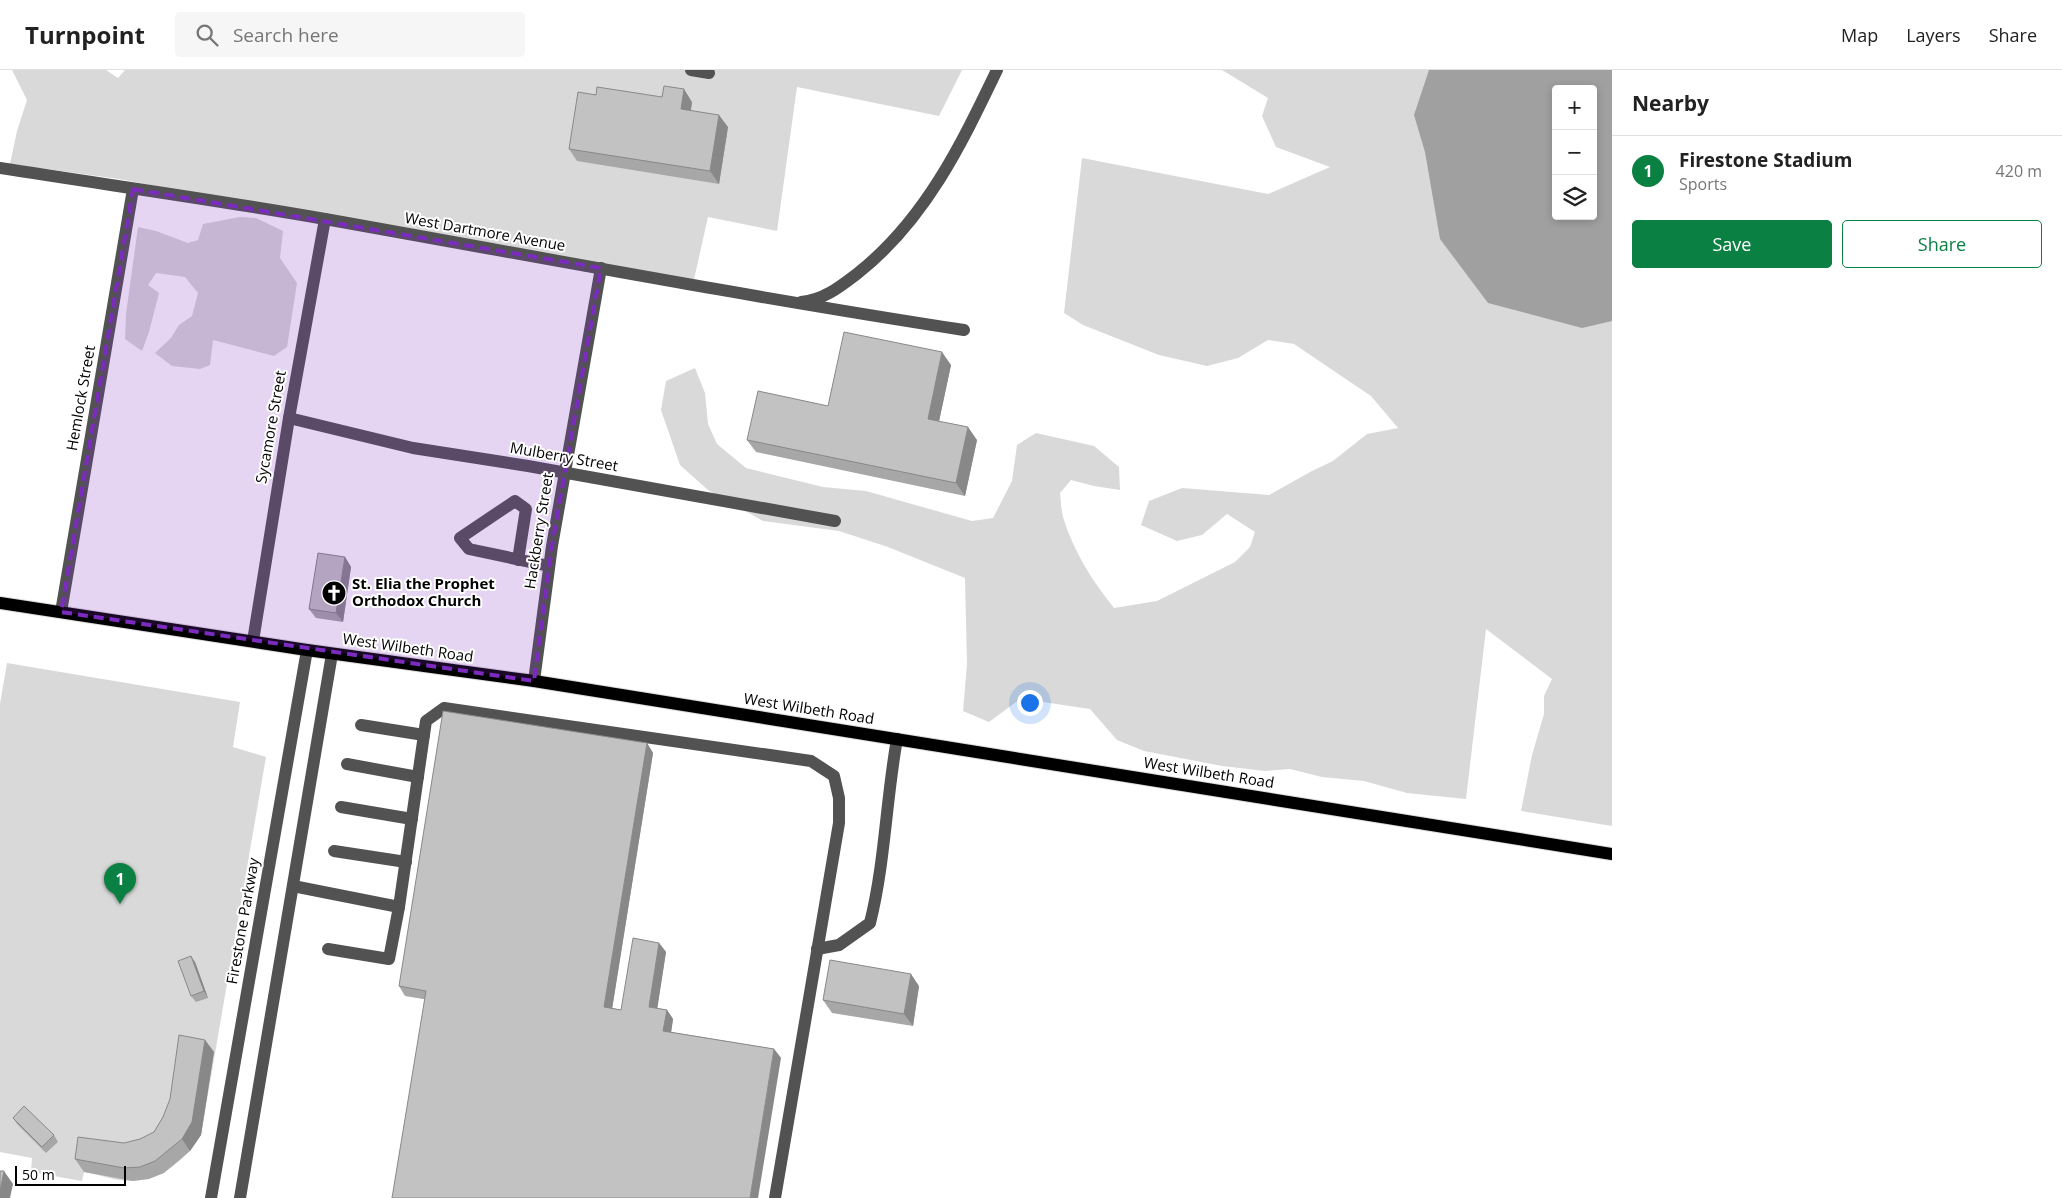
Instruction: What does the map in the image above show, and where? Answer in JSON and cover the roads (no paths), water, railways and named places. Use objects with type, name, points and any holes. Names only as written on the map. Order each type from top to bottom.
[{"type":"main road","name":"West Wilbeth Road","points":[[0,603],[332,654],[534,681],[1612,854]]},
{"type":"street","points":[[691,70],[708,73]]},
{"type":"street","points":[[784,302],[806,301],[827,295],[841,287],[875,260],[896,238],[921,207],[949,165],[965,137],[997,70]]},
{"type":"street","name":"West Dartmore Avenue","points":[[0,168],[325,219],[784,302],[964,330]]},
{"type":"street","name":"Hemlock Street","points":[[61,612],[133,189]]},
{"type":"street","name":"Sycamore Street","points":[[253,641],[289,418],[325,219]]},
{"type":"street","name":"Hackberry Street","points":[[534,681],[549,566],[601,268]]},
{"type":"street","name":"Mulberry Street","points":[[289,418],[413,448],[835,521]]},
{"type":"street","points":[[518,560],[526,509],[515,501],[460,538],[469,549],[518,560],[549,566]]},
{"type":"street","name":"Firestone Parkway","points":[[211,1198],[307,650]]},
{"type":"street","points":[[240,1198],[332,654]]},
{"type":"street","points":[[328,949],[389,959],[406,862],[426,721],[444,708],[811,762],[834,776],[839,798],[839,823],[776,1198]]},
{"type":"street","points":[[361,724],[424,735]]},
{"type":"street","points":[[817,950],[839,946],[870,923],[878,893],[897,739]]},
{"type":"street","points":[[347,764],[418,777]]},
{"type":"street","points":[[341,807],[412,819]]},
{"type":"street","points":[[334,851],[406,862]]},
{"type":"street","points":[[293,886],[399,907]]},
{"type":"place","name":"St. Elia the Prophet Orthodox Church","points":[[334,593]]},
{"type":"place","name":"Firestone Stadium","points":[[120,904]]}]
